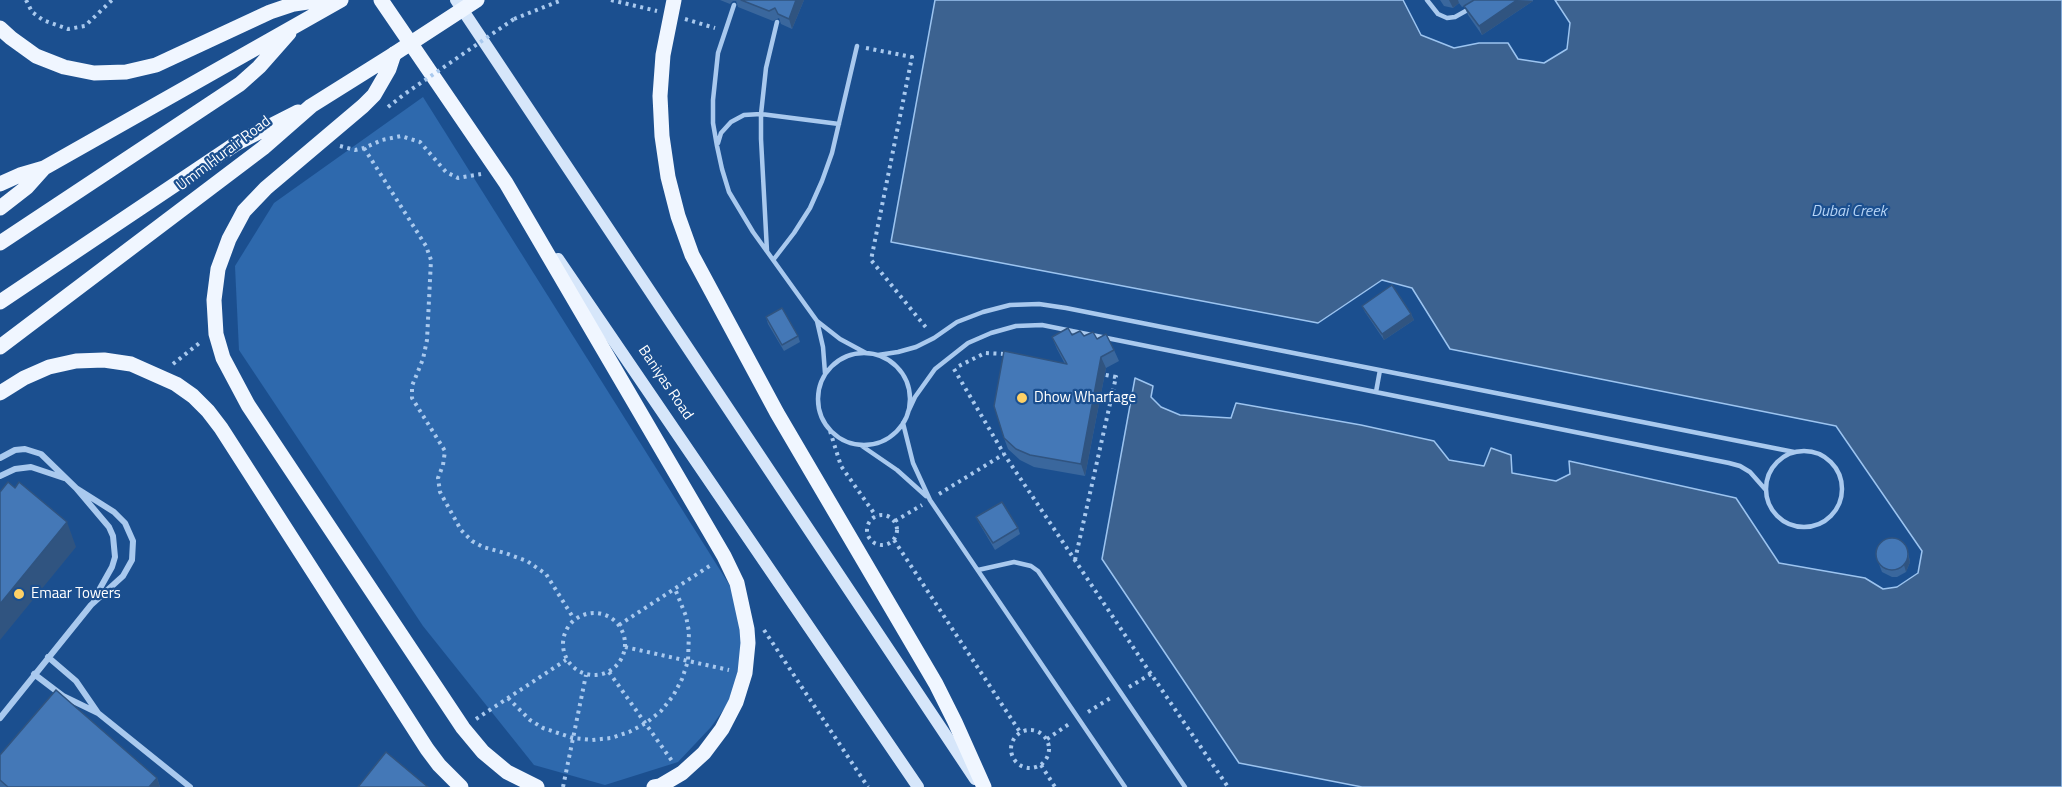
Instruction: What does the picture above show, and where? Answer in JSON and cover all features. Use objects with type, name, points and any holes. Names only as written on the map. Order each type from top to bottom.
[{"type":"main road","points":[[0,28],[36,56],[64,67],[94,73],[126,72],[156,65],[270,12],[294,4],[321,0]]},
{"type":"main road","points":[[0,184],[44,168],[341,0]]},
{"type":"main road","name":"Baniyas Road","points":[[381,0],[918,787]]},
{"type":"main road","points":[[456,0],[982,787]]},
{"type":"main road","name":"Umm Hurair Road","points":[[0,347],[263,148],[311,106],[477,0]]},
{"type":"main road","points":[[680,5],[663,55],[660,96],[662,136],[668,177],[678,216],[692,255],[777,413],[936,684],[973,761],[982,787]]},
{"type":"main road","points":[[0,243],[233,89],[260,67],[292,28]]},
{"type":"main road","points":[[394,54],[390,69],[374,95],[266,188],[244,212],[229,239],[218,269],[214,300],[216,334],[223,358],[248,405],[463,728],[483,752],[507,772],[537,787]]},
{"type":"main road","points":[[0,302],[237,143],[311,106]]},
{"type":"main road","points":[[0,208],[27,188],[44,168]]},
{"type":"main road","points":[[502,177],[724,556],[737,584],[747,629],[745,673],[736,702],[722,729],[704,753],[682,773],[657,787]]},
{"type":"main road","points":[[0,393],[24,378],[49,367],[76,361],[104,360],[131,364],[176,384],[193,396],[220,428],[427,748],[461,787]]},
{"type":"street","points":[[0,458],[15,450],[34,450],[49,460],[76,488],[119,516],[133,541],[132,560],[123,576],[91,605],[0,718]]},
{"type":"street","points":[[0,476],[15,469],[31,468],[64,478]]},
{"type":"street","points":[[76,488],[109,527],[115,547],[112,567],[91,605]]},
{"type":"street","points":[[48,657],[76,681],[99,713]]},
{"type":"street","points":[[34,674],[63,696],[99,713],[190,787]]},
{"type":"lane","points":[[1427,0],[1438,14],[1446,18],[1455,17],[1473,6]]},
{"type":"lane","points":[[734,5],[724,31],[714,76],[713,123],[729,192],[740,213],[817,321],[840,339],[889,360],[898,368],[905,377],[910,400],[908,412]]},
{"type":"lane","points":[[767,251],[761,114],[766,68],[777,22]]},
{"type":"lane","points":[[774,259],[794,234],[810,208],[822,181],[832,153],[857,46]]},
{"type":"lane","points":[[717,147],[721,133],[731,122],[744,115],[761,114],[839,124]]},
{"type":"lane","points":[[878,355],[916,347],[957,322],[1010,305],[1039,304],[1066,308],[1794,452],[1807,451],[1819,454],[1830,461],[1838,471],[1842,483],[1842,495],[1834,512],[1819,524],[1807,527],[1794,526],[1782,521],[1773,513],[1767,502],[1765,489],[1767,477],[1773,465],[1782,457],[1794,452]]},
{"type":"lane","points":[[817,321],[823,347],[825,373]]},
{"type":"lane","points":[[860,445],[889,438],[903,423],[924,383],[935,369],[968,344],[991,333],[1016,326],[1042,325],[1729,463],[1750,472],[1765,489]]},
{"type":"lane","points":[[866,352],[843,357],[825,373],[820,382],[818,403],[820,413],[830,431],[839,438],[860,445],[897,470],[930,500]]},
{"type":"lane","points":[[1376,392],[1380,370]]},
{"type":"lane","points":[[903,423],[913,463],[930,500],[1125,787]]},
{"type":"lane","points":[[978,570],[1014,562],[1031,566],[1038,571],[1185,787]]},
{"type":"path","points":[[26,0],[32,12],[43,20],[68,29],[85,26],[112,0]]},
{"type":"path","points":[[381,112],[514,19],[562,0]]},
{"type":"path","points":[[680,5],[682,30]]},
{"type":"path","points":[[857,46],[912,57],[871,260],[934,338]]},
{"type":"path","points":[[322,140],[355,150],[401,136],[420,142],[446,172],[458,178],[502,177]]},
{"type":"path","points":[[339,145],[347,139]]},
{"type":"path","points":[[364,148],[426,246],[431,260],[427,340],[423,359],[412,386],[412,398],[445,451],[438,478],[440,492],[461,530],[467,536],[483,547],[527,561],[546,574],[574,619]]},
{"type":"path","points":[[954,369],[986,353],[1014,356]]},
{"type":"path","points":[[947,359],[1004,454],[1228,787]]},
{"type":"path","points":[[1075,560],[1116,377],[1094,372]]},
{"type":"path","points":[[830,431],[841,466],[876,516]]},
{"type":"path","points":[[895,521],[1004,454]]},
{"type":"path","points":[[870,539],[867,526],[876,516],[883,515],[895,521],[897,527],[894,540],[1020,732]]},
{"type":"path","points":[[864,529],[870,539],[882,546],[894,540]]},
{"type":"path","points":[[619,625],[724,556]]},
{"type":"path","points":[[508,698],[530,720],[543,728],[573,738],[592,740],[611,738],[646,723],[661,711],[673,696],[688,661],[689,632],[686,616],[675,589]]},
{"type":"path","points":[[595,613],[612,619],[619,625],[624,636],[623,657],[609,672],[602,675],[586,675],[566,660],[562,641],[574,619],[595,613]]},
{"type":"path","points":[[747,629],[760,625],[868,787]]},
{"type":"path","points":[[625,647],[745,673]]},
{"type":"path","points":[[463,728],[566,660]]},
{"type":"path","points":[[609,672],[682,773]]},
{"type":"path","points":[[1047,739],[1151,674]]},
{"type":"path","points":[[563,787],[586,675]]},
{"type":"path","points":[[1035,730],[1047,739],[1050,753],[1041,765],[1034,768],[1026,767],[1014,759],[1011,744],[1020,732],[1035,730]]},
{"type":"path","points":[[1041,765],[1055,787]]},
{"type":"shaded area","points":[[423,97],[737,597],[744,658],[734,695],[711,727],[678,762],[605,785],[534,765],[423,626],[239,350],[235,266],[274,203]]},
{"type":"water","name":"Dubai Creek","points":[[935,0],[1403,0],[1421,35],[1454,48],[1479,43],[1508,43],[1518,59],[1544,63],[1567,49],[1570,23],[1555,0],[2062,0],[2062,787],[1362,787],[1239,763],[1102,559],[1135,378],[1153,386],[1151,397],[1161,407],[1180,415],[1231,418],[1236,403],[1361,425],[1434,441],[1449,460],[1484,466],[1491,448],[1511,455],[1512,473],[1556,481],[1570,474],[1569,461],[1736,498],[1779,563],[1865,578],[1883,589],[1897,587],[1918,573],[1922,551],[1836,426],[1450,349],[1412,288],[1382,280],[1318,323],[891,242]]},
{"type":"building","points":[[741,0],[796,0],[789,19],[778,14],[775,8],[769,11]]},
{"type":"building","points":[[1474,0],[1517,0],[1479,26],[1464,6]]},
{"type":"building","points":[[1392,285],[1411,314],[1382,334],[1362,306]]},
{"type":"building","points":[[782,308],[798,336],[782,345],[766,317]]},
{"type":"building","points":[[1068,328],[1072,335],[1080,331],[1084,336],[1093,332],[1097,339],[1106,334],[1114,350],[1101,357],[1081,464],[1030,455],[1016,449],[1004,438],[994,406],[1004,351],[1067,364],[1052,337]]},
{"type":"building","points":[[8,482],[15,488],[19,482],[67,522],[0,604],[0,492]]},
{"type":"building","points":[[1002,502],[1018,528],[993,543],[976,517]]},
{"type":"building","points":[[1892,538],[1903,543],[1908,554],[1903,565],[1892,570],[1881,565],[1876,554],[1881,543]]},
{"type":"building","points":[[56,690],[157,778],[149,787],[8,787],[0,780],[0,755]]},
{"type":"building","points":[[386,752],[428,787],[358,787]]},
{"type":"place","name":"Dhow Wharfage","points":[[1022,398]]},
{"type":"place","name":"Emaar Towers","points":[[19,594]]}]
